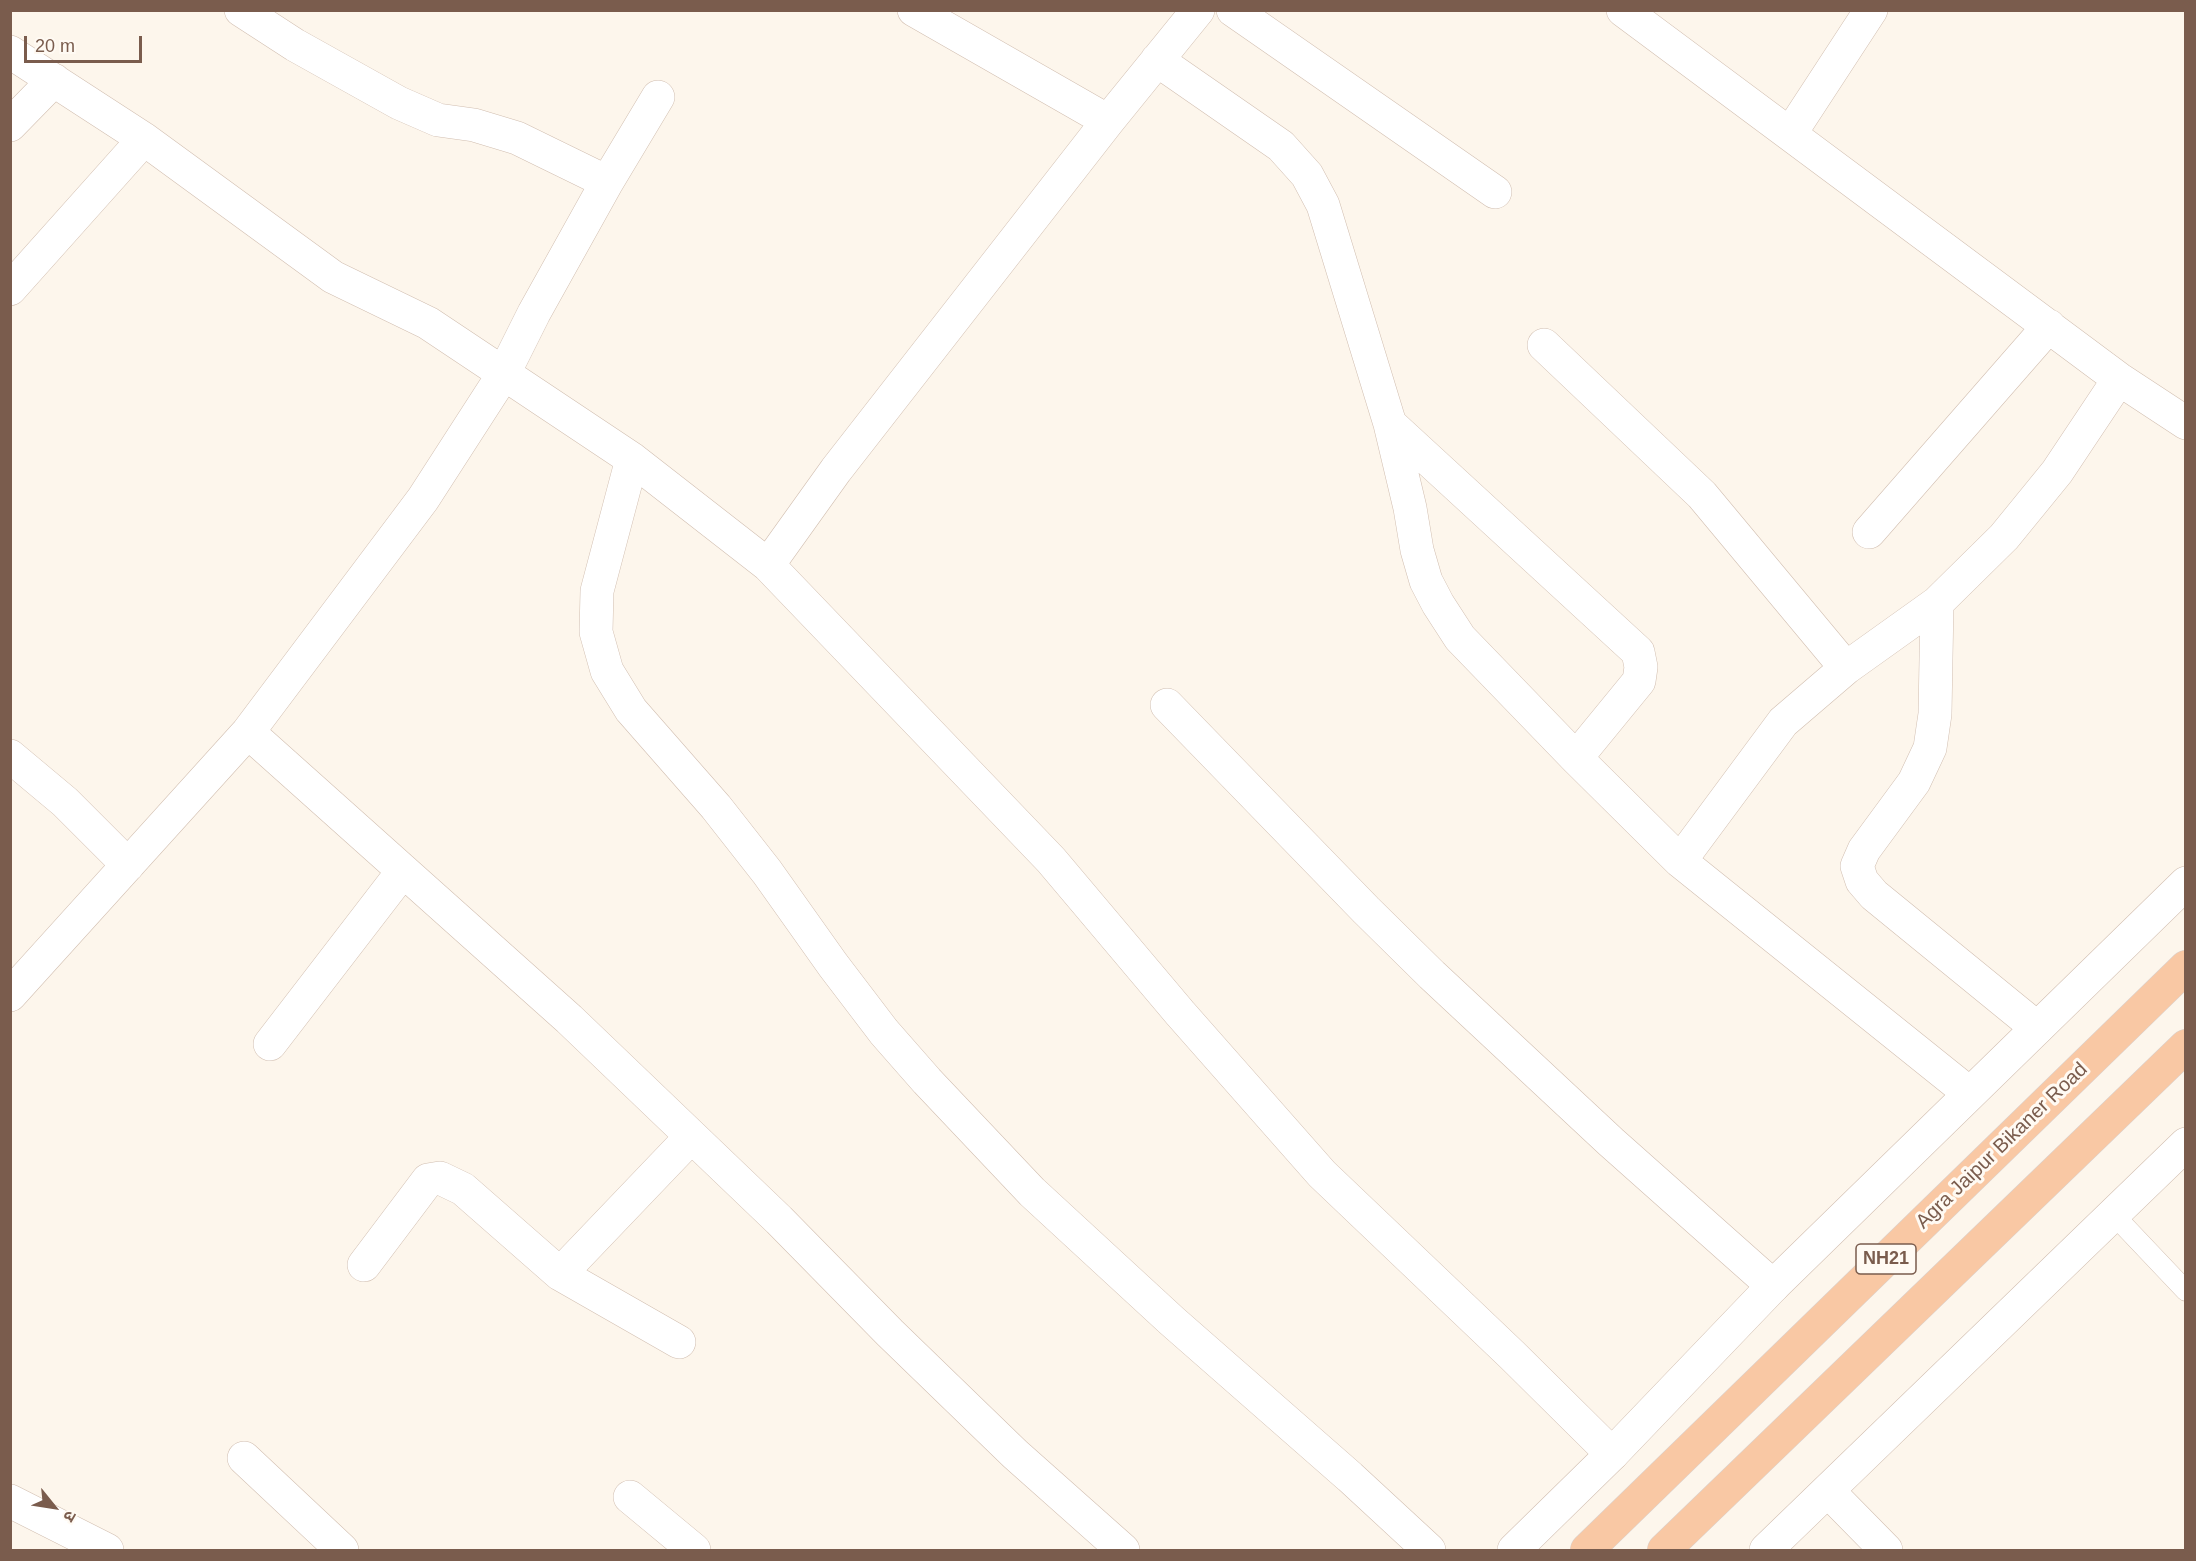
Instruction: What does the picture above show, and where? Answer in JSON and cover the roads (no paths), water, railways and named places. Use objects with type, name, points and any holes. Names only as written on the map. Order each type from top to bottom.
[{"type":"highway","name":"Agra Jaipur Bikaner Road","points":[[1587,1551],[2186,967]]},
{"type":"highway","name":"NH21","points":[[1664,1551],[2186,1046]]},
{"type":"street","points":[[241,10],[295,45],[399,103],[438,120],[474,125],[517,138],[607,182]]},
{"type":"street","points":[[914,10],[1108,121]]},
{"type":"street","points":[[768,565],[836,470],[1108,121],[1198,10]]},
{"type":"street","points":[[1233,10],[1495,192]]},
{"type":"street","points":[[1623,10],[2119,379],[2186,423]]},
{"type":"street","points":[[1790,134],[1871,10]]},
{"type":"street","points":[[10,52],[144,139],[333,277],[418,318],[632,459],[768,565],[1051,860],[1322,1174],[1612,1454]]},
{"type":"street","points":[[1157,60],[1281,146],[1307,176],[1323,205],[1390,424],[1410,508],[1417,550],[1426,581],[1460,638],[1680,861],[1969,1093]]},
{"type":"street","points":[[10,125],[54,80]]},
{"type":"street","points":[[10,994],[248,732],[423,499],[503,375],[534,313],[607,182],[658,97]]},
{"type":"street","points":[[10,289],[144,139]]},
{"type":"street","points":[[1869,532],[2049,327]]},
{"type":"street","points":[[1544,345],[1702,495],[1846,668]]},
{"type":"street","points":[[1680,861],[1783,722],[1846,668],[1937,603],[2004,537],[2057,472],[2119,379]]},
{"type":"street","points":[[1390,424],[1638,652],[1641,667],[1639,681],[1576,758]]},
{"type":"street","points":[[632,459],[597,591],[596,632],[607,671],[631,710],[716,807],[884,1032],[951,1107],[1032,1192],[1172,1321],[1350,1477],[1429,1551]]},
{"type":"street","points":[[1937,603],[1935,714],[1930,748],[1914,782],[1864,850],[1857,866],[1862,881],[1874,895],[2037,1028]]},
{"type":"street","points":[[1167,705],[1432,975],[1611,1142],[1773,1286]]},
{"type":"street","points":[[248,732],[569,1019],[779,1220],[890,1333],[1015,1454],[1123,1551]]},
{"type":"street","points":[[10,756],[65,802],[128,865]]},
{"type":"street","points":[[270,1044],[403,871]]},
{"type":"street","points":[[1514,1551],[1612,1454],[1773,1286],[2186,883]]},
{"type":"street","points":[[560,1274],[691,1137]]},
{"type":"street","points":[[1766,1551],[2186,1144]]},
{"type":"street","points":[[364,1265],[428,1180],[440,1178],[463,1188],[560,1274],[679,1342]]},
{"type":"street","points":[[244,1458],[342,1551]]},
{"type":"street","points":[[1828,1491],[1886,1551]]},
{"type":"street","points":[[630,1497],[694,1551]]},
{"type":"street","points":[[10,1501],[107,1551]]},
{"type":"lane","points":[[2113,1214],[2186,1291]]}]
